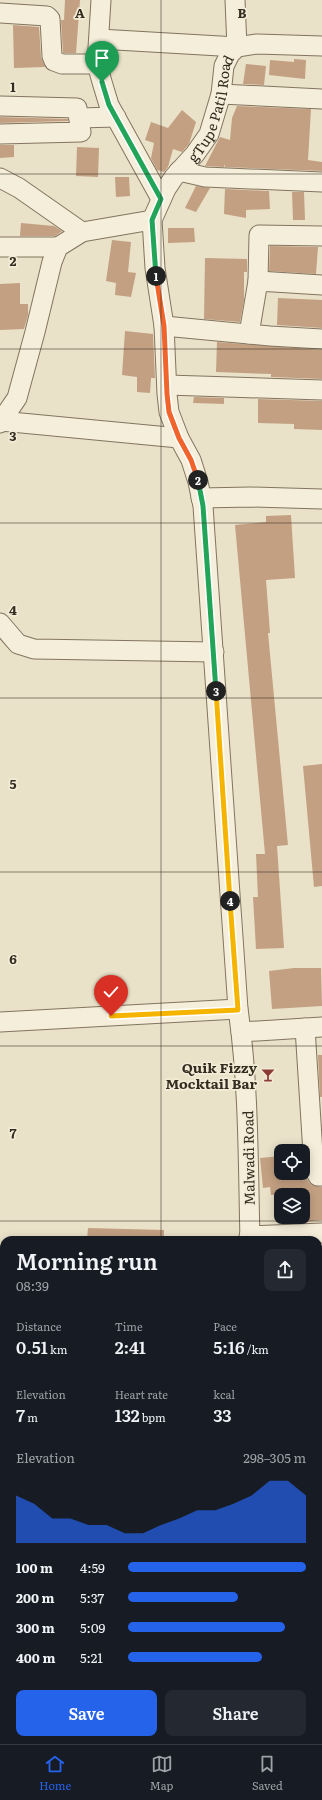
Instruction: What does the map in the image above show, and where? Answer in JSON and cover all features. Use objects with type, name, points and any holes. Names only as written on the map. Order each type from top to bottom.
[{"type":"street","points":[[101,0],[97,64],[109,105],[161,199]]},
{"type":"street","points":[[98,39],[238,47],[235,0]]},
{"type":"street","points":[[0,13],[47,16],[50,19],[52,56],[54,61],[62,64],[97,64]]},
{"type":"street","name":"gTupe Patil Road","points":[[152,220],[161,199],[179,171],[195,154],[209,134],[221,94],[224,66],[230,54],[238,47],[257,44],[322,46]]},
{"type":"street","points":[[221,94],[322,99]]},
{"type":"street","points":[[0,106],[77,108],[81,132],[0,134]]},
{"type":"street","points":[[79,118],[116,117]]},
{"type":"street","points":[[179,171],[205,177],[322,182]]},
{"type":"street","points":[[0,178],[19,188],[82,232]]},
{"type":"street","points":[[0,247],[58,247],[82,232],[152,220]]},
{"type":"street","name":"Malwadi Road","points":[[152,220],[155,268],[164,326],[169,412],[179,438],[191,460],[201,498],[214,652],[238,1010],[247,1114],[249,1236]]},
{"type":"street","points":[[249,334],[258,281],[259,235],[322,236]]},
{"type":"street","points":[[58,247],[52,262],[17,398],[1,422],[179,438]]},
{"type":"street","points":[[258,281],[322,285]]},
{"type":"street","points":[[164,326],[322,339]]},
{"type":"street","points":[[167,385],[322,390]]},
{"type":"street","points":[[201,498],[251,497],[322,499]]},
{"type":"street","points":[[0,623],[18,644],[34,649],[214,652]]},
{"type":"street","points":[[0,1022],[238,1010]]},
{"type":"street","points":[[241,1032],[313,1027],[314,1169],[318,1176],[322,1176]]},
{"type":"street","points":[[278,1236],[322,1233]]},
{"type":"building","points":[[65,0],[80,0],[76,53],[63,53],[61,20],[64,20]]},
{"type":"building","points":[[13,25],[39,27],[41,57],[45,67],[14,68]]},
{"type":"building","points":[[294,59],[306,60],[305,79],[269,75],[270,60],[294,62]]},
{"type":"building","points":[[246,64],[266,66],[264,85],[243,84]]},
{"type":"building","points":[[237,106],[311,109],[308,160],[322,162],[322,171],[225,167],[225,164],[224,167],[205,166],[220,137],[230,140],[232,118]]},
{"type":"building","points":[[182,110],[196,122],[189,144],[182,152],[173,149],[168,167],[164,172],[157,170],[151,158],[154,143],[145,140],[151,122],[168,128]]},
{"type":"building","points":[[0,117],[68,119],[68,121],[0,123]]},
{"type":"building","points":[[0,145],[14,145],[14,157],[0,158]]},
{"type":"building","points":[[77,147],[99,148],[98,177],[76,176]]},
{"type":"building","points":[[115,177],[129,177],[130,196],[116,197]]},
{"type":"building","points":[[196,186],[210,188],[196,212],[185,208]]},
{"type":"building","points":[[225,189],[269,191],[270,209],[246,210],[246,218],[224,214]]},
{"type":"building","points":[[292,192],[304,192],[305,220],[293,220]]},
{"type":"building","points":[[21,223],[54,226],[62,231],[55,236],[20,236]]},
{"type":"building","points":[[168,228],[194,228],[195,242],[168,243]]},
{"type":"building","points":[[112,240],[131,242],[128,272],[136,273],[131,297],[115,295],[116,283],[106,281]]},
{"type":"building","points":[[270,246],[318,247],[316,274],[269,271]]},
{"type":"building","points":[[205,258],[247,259],[247,272],[244,272],[244,300],[240,322],[204,319]]},
{"type":"building","points":[[20,283],[20,304],[28,304],[28,315],[24,329],[0,330],[0,284]]},
{"type":"building","points":[[278,298],[322,300],[322,328],[277,325]]},
{"type":"building","points":[[125,331],[153,334],[155,378],[151,378],[150,393],[137,392],[137,377],[122,375]]},
{"type":"building","points":[[217,342],[322,350],[322,379],[271,377],[271,374],[216,372]]},
{"type":"building","points":[[194,397],[224,398],[224,404],[193,403]]},
{"type":"building","points":[[258,399],[322,401],[322,430],[294,429],[294,424],[258,423]]},
{"type":"building","points":[[291,515],[295,578],[266,580],[270,633],[268,633],[288,845],[277,846],[284,948],[256,949],[253,897],[258,897],[256,854],[265,854],[235,525],[266,522],[266,516]]},
{"type":"building","points":[[322,764],[322,886],[314,887],[303,766]]},
{"type":"building","points":[[294,968],[321,968],[322,1006],[272,1009],[269,971]]},
{"type":"building","points":[[318,1055],[322,1055],[322,1097],[320,1097]]},
{"type":"building","points":[[274,1157],[274,1180],[308,1180],[312,1185],[322,1187],[322,1220],[310,1221],[310,1188],[274,1188],[274,1195],[271,1195],[270,1187],[263,1188],[260,1158]]},
{"type":"building","points":[[88,1228],[164,1230],[164,1236],[87,1236]]},
{"type":"place","name":"Quik Fizzy Mocktail Bar","points":[[268,1075]]},
{"type":"route","points":[[102,82],[109,105],[161,199],[152,220],[155,268],[164,326],[169,412],[179,438],[191,460],[198,482],[203,506],[238,1010],[111,1016]]}]
